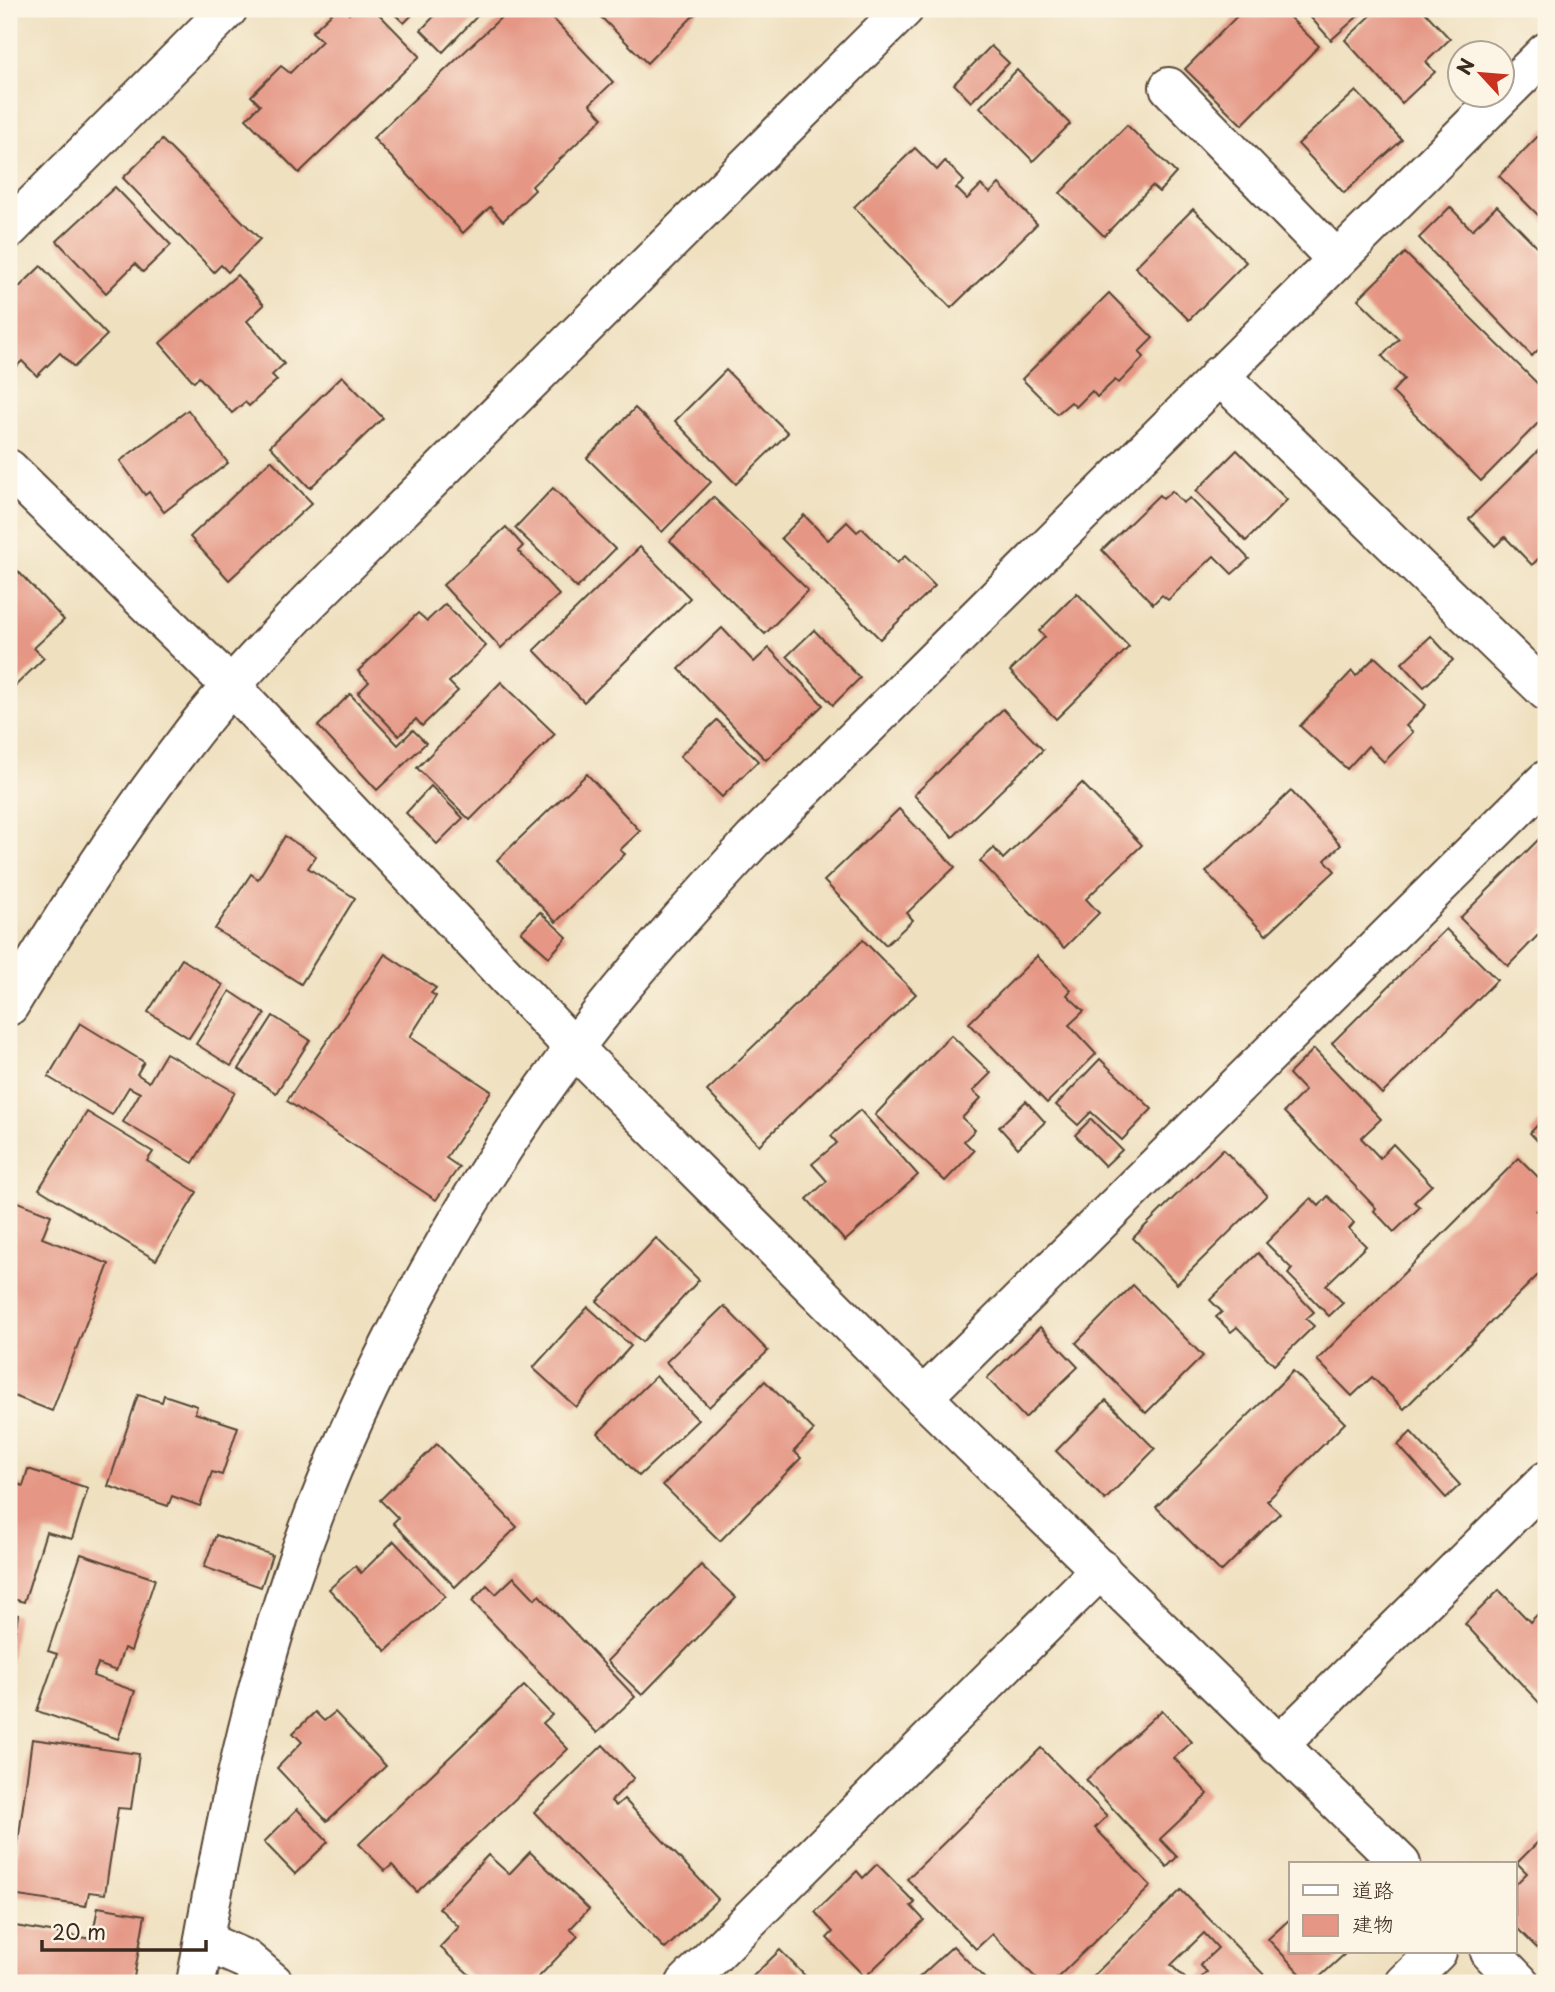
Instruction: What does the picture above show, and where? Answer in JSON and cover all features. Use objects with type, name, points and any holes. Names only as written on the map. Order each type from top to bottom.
[{"type":"street","points":[[9,229],[228,9]]},
{"type":"street","points":[[9,1006],[103,856],[183,744],[231,686],[306,605],[904,9]]},
{"type":"street","points":[[196,1983],[250,1714],[292,1576],[324,1492],[403,1323],[467,1206],[574,1048],[634,973],[753,840],[1546,52]]},
{"type":"street","points":[[1169,87],[1336,259]]},
{"type":"street","points":[[1219,375],[1546,691]]},
{"type":"street","points":[[9,469],[231,686],[574,1048],[923,1397],[1399,1862]]},
{"type":"street","points":[[923,1397],[1546,780]]},
{"type":"street","points":[[1278,1746],[1546,1481]]},
{"type":"street","points":[[687,1983],[1101,1569]]},
{"type":"street","points":[[204,1941],[247,1960],[274,1983]]},
{"type":"street","points":[[1405,1983],[1435,1954]]},
{"type":"street","points":[[1492,1954],[1521,1983]]},
{"type":"building","points":[[336,9],[344,9],[349,14],[355,9],[374,9],[420,56],[299,173],[246,119],[260,105],[251,96],[281,66],[290,73],[322,41],[312,32]]},
{"type":"building","points":[[389,9],[418,9],[404,23]]},
{"type":"building","points":[[441,9],[484,9],[443,52],[421,30]]},
{"type":"building","points":[[510,9],[544,9],[613,82],[590,104],[603,118],[532,186],[535,190],[503,221],[490,207],[463,233],[373,138]]},
{"type":"building","points":[[593,9],[700,9],[647,63]]},
{"type":"building","points":[[1244,9],[1281,9],[1319,46],[1242,125],[1185,69]]},
{"type":"building","points":[[1303,9],[1366,9],[1331,40]]},
{"type":"building","points":[[1378,9],[1422,9],[1449,38],[1446,38],[1446,43],[1426,62],[1435,72],[1402,103],[1345,40]]},
{"type":"building","points":[[991,46],[1009,63],[971,102],[954,84]]},
{"type":"building","points":[[1017,70],[1070,124],[1033,161],[980,107]]},
{"type":"building","points":[[1356,91],[1402,140],[1344,193],[1298,144]]},
{"type":"building","points":[[1127,125],[1176,173],[1159,192],[1152,186],[1104,236],[1060,193]]},
{"type":"building","points":[[1546,128],[1546,223],[1499,176]]},
{"type":"building","points":[[162,140],[260,239],[228,272],[221,265],[214,272],[123,178]]},
{"type":"building","points":[[915,148],[937,170],[945,161],[964,181],[956,188],[967,199],[981,185],[990,193],[999,184],[1037,224],[951,308],[854,207]]},
{"type":"building","points":[[115,187],[171,245],[143,272],[135,264],[106,293],[57,241]]},
{"type":"building","points":[[1497,206],[1546,256],[1546,342],[1532,356],[1419,238],[1450,207],[1472,230]]},
{"type":"building","points":[[1193,209],[1246,262],[1189,320],[1135,267]]},
{"type":"building","points":[[1405,253],[1546,392],[1546,415],[1481,481],[1392,392],[1404,379],[1382,356],[1399,339],[1358,299]]},
{"type":"building","points":[[41,266],[107,335],[74,367],[60,353],[37,376],[22,361],[9,374],[9,297]]},
{"type":"building","points":[[237,275],[264,305],[247,321],[284,364],[272,375],[277,380],[249,406],[245,402],[232,413],[199,377],[194,382],[160,343]]},
{"type":"building","points":[[1109,293],[1153,338],[1139,352],[1144,357],[1119,383],[1115,380],[1097,397],[1092,391],[1076,407],[1071,402],[1057,414],[1022,379]]},
{"type":"building","points":[[726,370],[788,433],[736,484],[675,421]]},
{"type":"building","points":[[342,376],[383,418],[310,488],[270,446]]},
{"type":"building","points":[[635,408],[711,482],[662,532],[587,458]]},
{"type":"building","points":[[188,410],[228,463],[164,512],[149,492],[145,495],[120,461]]},
{"type":"building","points":[[1546,443],[1546,551],[1532,565],[1505,537],[1495,546],[1469,519]]},
{"type":"building","points":[[1237,450],[1287,500],[1246,541],[1196,491]]},
{"type":"building","points":[[271,460],[312,503],[229,580],[190,537]]},
{"type":"building","points":[[553,488],[615,549],[577,588],[515,528]]},
{"type":"building","points":[[1172,491],[1183,503],[1190,498],[1249,559],[1232,574],[1214,556],[1168,600],[1162,595],[1153,604],[1102,550],[1159,495],[1163,499]]},
{"type":"building","points":[[713,497],[808,590],[765,634],[670,541]]},
{"type":"building","points":[[804,515],[828,540],[847,522],[857,532],[862,528],[897,563],[905,556],[935,586],[880,639],[781,538]]},
{"type":"building","points":[[506,527],[523,546],[518,551],[559,595],[501,648],[443,585]]},
{"type":"building","points":[[640,547],[690,598],[584,702],[534,650]]},
{"type":"building","points":[[14,567],[64,620],[34,648],[44,658],[9,692],[9,572]]},
{"type":"building","points":[[1077,593],[1129,647],[1056,719],[1010,671],[1045,637],[1039,631]]},
{"type":"building","points":[[445,604],[486,646],[449,682],[458,691],[422,726],[416,719],[399,736],[358,693],[369,682],[358,671],[418,613],[427,621]]},
{"type":"building","points":[[722,628],[754,662],[769,648],[823,705],[766,760],[679,669]]},
{"type":"building","points":[[814,630],[860,678],[833,705],[787,656]]},
{"type":"building","points":[[1431,636],[1453,660],[1424,687],[1402,663]]},
{"type":"building","points":[[1375,657],[1426,705],[1406,726],[1413,732],[1384,762],[1368,746],[1347,769],[1300,726],[1352,671],[1356,676]]},
{"type":"building","points":[[501,682],[555,734],[470,820],[417,768]]},
{"type":"building","points":[[350,694],[398,745],[413,730],[426,743],[377,790],[318,726]]},
{"type":"building","points":[[1003,709],[1043,750],[953,837],[914,795]]},
{"type":"building","points":[[717,720],[758,761],[722,797],[680,756]]},
{"type":"building","points":[[587,774],[640,831],[620,850],[625,854],[556,922],[497,860]]},
{"type":"building","points":[[1082,783],[1142,845],[1086,899],[1099,913],[1064,948],[980,861],[994,848],[1003,859]]},
{"type":"building","points":[[431,786],[463,818],[437,844],[406,813]]},
{"type":"building","points":[[1291,791],[1341,845],[1325,860],[1335,871],[1266,935],[1206,872]]},
{"type":"building","points":[[899,809],[955,867],[907,913],[913,920],[886,945],[824,881]]},
{"type":"building","points":[[1546,832],[1546,927],[1508,966],[1460,918]]},
{"type":"building","points":[[285,836],[316,856],[308,868],[355,898],[301,984],[215,929],[251,874],[258,879]]},
{"type":"building","points":[[540,912],[567,937],[549,957],[521,932]]},
{"type":"building","points":[[1446,929],[1497,980],[1382,1094],[1332,1043]]},
{"type":"building","points":[[863,940],[916,994],[759,1145],[707,1091]]},
{"type":"building","points":[[385,954],[436,988],[431,993],[436,996],[410,1037],[491,1091],[446,1158],[459,1167],[436,1200],[287,1101]]},
{"type":"building","points":[[1037,956],[1071,990],[1067,995],[1084,1011],[1069,1025],[1096,1054],[1047,1103],[969,1023]]},
{"type":"building","points":[[182,959],[223,985],[189,1038],[148,1012]]},
{"type":"building","points":[[230,991],[265,1014],[231,1066],[196,1044]]},
{"type":"building","points":[[273,1016],[310,1040],[276,1093],[239,1069]]},
{"type":"building","points":[[80,1023],[144,1062],[137,1074],[149,1082],[166,1053],[235,1092],[193,1163],[123,1122],[140,1093],[129,1087],[112,1115],[48,1077]]},
{"type":"building","points":[[951,1035],[991,1073],[973,1091],[981,1098],[962,1118],[975,1130],[964,1141],[974,1151],[945,1181],[875,1115]]},
{"type":"building","points":[[1314,1049],[1381,1119],[1361,1138],[1380,1158],[1393,1144],[1432,1185],[1414,1202],[1420,1207],[1394,1232],[1374,1211],[1376,1208],[1284,1112],[1305,1091],[1289,1074]]},
{"type":"building","points":[[1100,1059],[1152,1109],[1122,1140],[1091,1112],[1078,1125],[1056,1105]]},
{"type":"building","points":[[1026,1101],[1045,1122],[1018,1148],[999,1127]]},
{"type":"building","points":[[860,1110],[918,1175],[845,1241],[807,1199],[827,1181],[812,1164],[837,1143],[831,1136]]},
{"type":"building","points":[[87,1112],[153,1152],[147,1161],[197,1192],[156,1260],[39,1189]]},
{"type":"building","points":[[1546,1116],[1546,1150],[1530,1133]]},
{"type":"building","points":[[1091,1119],[1122,1150],[1105,1166],[1075,1135]]},
{"type":"building","points":[[1223,1149],[1267,1195],[1177,1284],[1133,1238]]},
{"type":"building","points":[[1519,1158],[1546,1185],[1546,1201],[1536,1211],[1546,1221],[1546,1267],[1404,1409],[1372,1377],[1352,1396],[1317,1360]]},
{"type":"building","points":[[1328,1196],[1354,1223],[1349,1229],[1366,1246],[1326,1285],[1343,1303],[1329,1316],[1288,1274],[1292,1269],[1266,1243],[1311,1198],[1319,1206]]},
{"type":"building","points":[[10,1199],[51,1215],[42,1238],[109,1264],[52,1411],[9,1394]]},
{"type":"building","points":[[656,1238],[699,1280],[642,1342],[597,1301]]},
{"type":"building","points":[[1258,1253],[1314,1312],[1306,1319],[1314,1326],[1274,1365],[1237,1327],[1231,1332],[1216,1317],[1222,1312],[1210,1300]]},
{"type":"building","points":[[1133,1285],[1203,1356],[1146,1413],[1076,1343]]},
{"type":"building","points":[[724,1306],[768,1351],[709,1407],[666,1362]]},
{"type":"building","points":[[588,1307],[631,1346],[576,1407],[533,1368]]},
{"type":"building","points":[[1040,1327],[1078,1367],[1025,1418],[987,1378]]},
{"type":"building","points":[[1293,1371],[1345,1423],[1267,1501],[1280,1513],[1221,1572],[1156,1507]]},
{"type":"building","points":[[656,1376],[698,1420],[639,1476],[598,1433]]},
{"type":"building","points":[[765,1381],[814,1430],[794,1451],[801,1458],[720,1541],[663,1485]]},
{"type":"building","points":[[138,1395],[162,1402],[164,1395],[197,1406],[195,1413],[238,1427],[222,1475],[212,1472],[200,1506],[172,1496],[168,1506],[108,1486]]},
{"type":"building","points":[[1106,1400],[1155,1449],[1105,1500],[1056,1451]]},
{"type":"building","points":[[1411,1432],[1460,1485],[1446,1498],[1398,1445]]},
{"type":"building","points":[[437,1444],[517,1527],[455,1587],[393,1523],[398,1518],[380,1500]]},
{"type":"building","points":[[28,1469],[88,1488],[72,1539],[46,1532],[24,1602],[9,1598],[9,1481],[23,1486]]},
{"type":"building","points":[[216,1535],[272,1555],[261,1587],[204,1567]]},
{"type":"building","points":[[394,1541],[445,1596],[386,1651],[329,1589],[355,1566],[361,1573]]},
{"type":"building","points":[[81,1554],[155,1579],[131,1651],[124,1648],[116,1671],[98,1664],[93,1676],[135,1691],[118,1739],[37,1711],[57,1654],[48,1651]]},
{"type":"building","points":[[701,1565],[736,1598],[642,1695],[607,1661]]},
{"type":"building","points":[[514,1577],[535,1599],[539,1595],[635,1697],[597,1733],[472,1601],[487,1585],[496,1594]]},
{"type":"building","points":[[1499,1590],[1530,1622],[1546,1606],[1546,1710],[1465,1624]]},
{"type":"building","points":[[9,1614],[18,1615],[10,1663],[9,1663]]},
{"type":"building","points":[[524,1686],[552,1715],[543,1723],[568,1749],[417,1892],[392,1865],[385,1871],[359,1844]]},
{"type":"building","points":[[1162,1710],[1192,1742],[1174,1758],[1208,1794],[1160,1839],[1177,1857],[1167,1867],[1086,1780]]},
{"type":"building","points":[[315,1712],[324,1721],[335,1712],[386,1766],[327,1821],[277,1768],[302,1742],[293,1733]]},
{"type":"building","points":[[32,1739],[139,1754],[131,1809],[118,1808],[105,1894],[89,1892],[86,1906],[11,1895]]},
{"type":"building","points":[[603,1745],[634,1778],[611,1801],[616,1806],[624,1799],[718,1899],[665,1949],[534,1812]]},
{"type":"building","points":[[1041,1748],[1107,1816],[1095,1828],[1151,1886],[1052,1983],[1041,1983],[992,1934],[976,1949],[907,1879]]},
{"type":"building","points":[[297,1809],[328,1842],[295,1874],[264,1842]]},
{"type":"building","points":[[1546,1834],[1546,1957],[1516,1927],[1516,1884],[1527,1873],[1517,1863]]},
{"type":"building","points":[[530,1852],[589,1909],[570,1929],[578,1936],[533,1983],[478,1983],[440,1947],[459,1927],[439,1908],[488,1855],[509,1874]]},
{"type":"building","points":[[877,1864],[915,1903],[911,1906],[924,1920],[865,1977],[827,1938],[833,1932],[815,1912],[857,1871],[863,1878]]},
{"type":"building","points":[[1181,1890],[1272,1983],[1202,1983],[1199,1980],[1207,1972],[1200,1965],[1218,1948],[1204,1933],[1171,1965],[1190,1983],[1086,1983]]},
{"type":"building","points":[[98,1907],[145,1915],[133,1983],[9,1983],[9,1925],[92,1939]]},
{"type":"building","points":[[1289,1920],[1289,1954],[1345,1954],[1313,1983],[1309,1983],[1268,1939]]},
{"type":"building","points":[[953,1946],[989,1983],[913,1983]]},
{"type":"building","points":[[780,1950],[812,1983],[746,1983]]}]
